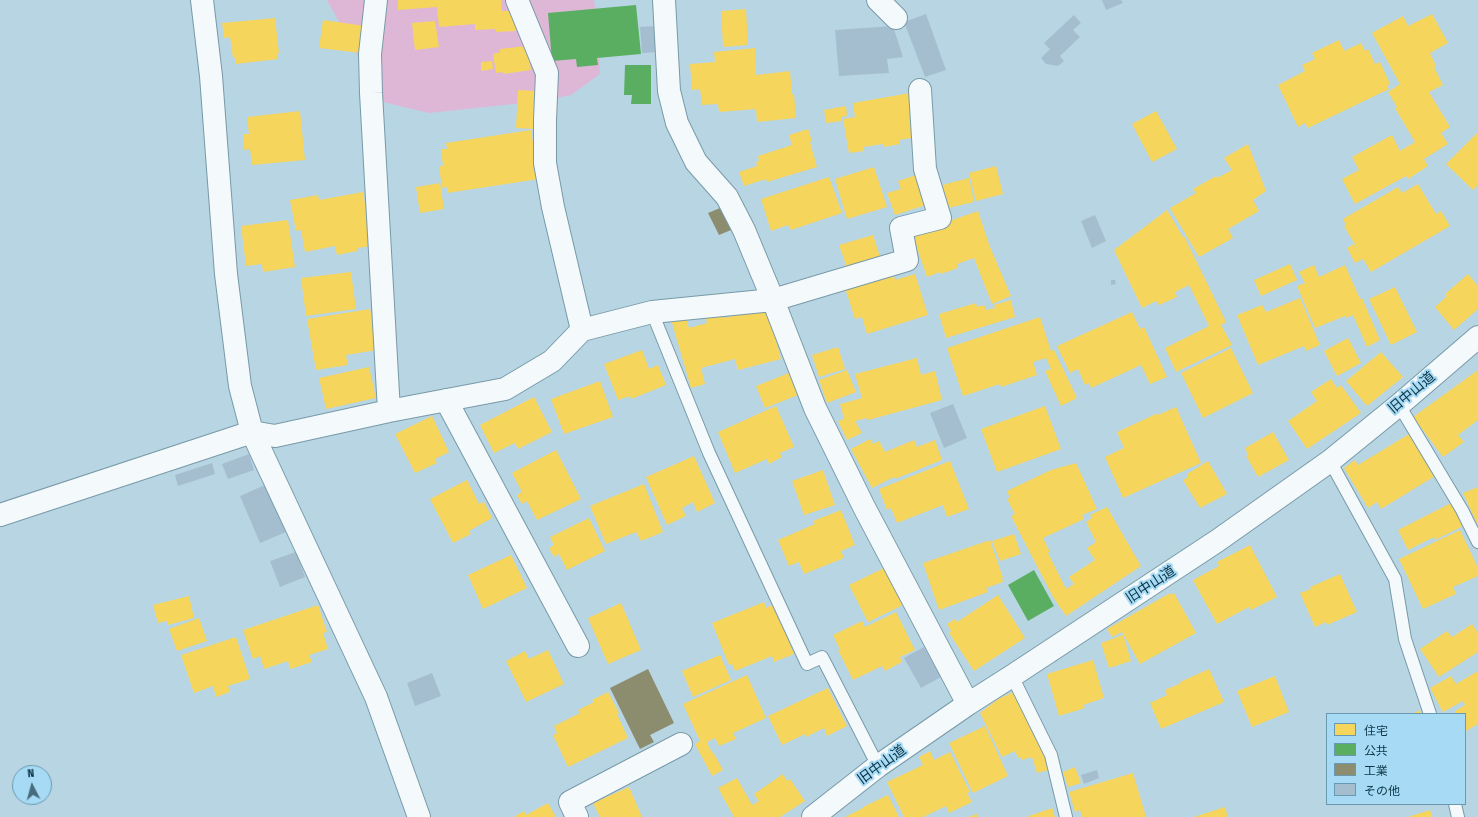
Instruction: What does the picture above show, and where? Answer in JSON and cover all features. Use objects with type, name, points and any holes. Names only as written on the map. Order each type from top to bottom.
[{"type":"street","points":[[202,0],[211,76],[226,274],[240,386],[252,432],[376,697],[419,817]]},
{"type":"street","points":[[376,0],[370,54],[371,93],[389,411]]},
{"type":"street","points":[[517,0],[546,73],[545,163],[553,208],[582,330]]},
{"type":"street","points":[[664,0],[669,91],[676,122],[696,162],[727,197],[744,230],[815,408],[864,507],[968,704]]},
{"type":"street","points":[[878,0],[896,18]]},
{"type":"street","points":[[0,515],[252,432],[275,436],[389,411],[505,389],[552,361],[582,330],[652,312],[773,300],[907,260],[901,228],[940,218],[925,169],[920,90]]},
{"type":"street","name":"旧中山道","points":[[817,816],[878,766],[968,704],[1217,542],[1330,461],[1478,337]]},
{"type":"street","points":[[446,400],[578,646]]},
{"type":"street","points":[[577,817],[570,802],[681,744]]},
{"type":"lane","points":[[652,312],[709,453],[807,664],[822,656],[878,766]]},
{"type":"lane","points":[[1398,405],[1462,510],[1478,542]]},
{"type":"lane","points":[[1330,461],[1395,579],[1405,639],[1430,713]]},
{"type":"lane","points":[[1012,676],[1051,755],[1066,817]]},
{"type":"lane","points":[[1455,805],[1458,817]]},
{"type":"shaded area","points":[[327,0],[594,0],[598,24],[600,74],[571,95],[542,101],[429,113],[383,102]]},
{"type":"building: 住宅","points":[[398,0],[501,0],[502,11],[514,11],[516,31],[496,32],[495,29],[475,30],[475,24],[439,27],[437,7],[398,10]]},
{"type":"building: 住宅","points":[[746,9],[748,45],[723,47],[721,11]]},
{"type":"building: 住宅","points":[[1432,14],[1448,43],[1430,53],[1436,66],[1434,67],[1443,85],[1429,92],[1450,127],[1441,133],[1448,144],[1424,159],[1428,166],[1408,179],[1406,176],[1355,204],[1342,179],[1359,170],[1352,157],[1392,135],[1400,151],[1415,142],[1395,108],[1397,107],[1388,92],[1400,84],[1372,33],[1403,16],[1408,26]]},
{"type":"building: 住宅","points":[[275,18],[279,53],[277,53],[278,59],[236,64],[235,58],[233,58],[230,37],[224,38],[222,23]]},
{"type":"building: 住宅","points":[[323,20],[365,26],[361,53],[319,48]]},
{"type":"building: 住宅","points":[[435,21],[439,47],[415,50],[412,23]]},
{"type":"building: 住宅","points":[[1339,40],[1344,51],[1361,43],[1365,51],[1368,49],[1375,64],[1380,62],[1390,84],[1387,86],[1389,89],[1308,128],[1305,123],[1298,127],[1278,85],[1305,71],[1302,65],[1315,59],[1312,53]]},
{"type":"building: 住宅","points":[[527,46],[531,70],[503,74],[503,72],[496,73],[493,54],[500,52],[500,49]]},
{"type":"building: 住宅","points":[[755,48],[756,75],[790,71],[796,118],[757,122],[756,109],[719,112],[718,104],[702,105],[700,89],[692,90],[690,64],[715,62],[714,52]]},
{"type":"building: 住宅","points":[[492,61],[493,69],[481,71],[481,62]]},
{"type":"building: 住宅","points":[[518,90],[536,91],[534,129],[516,128]]},
{"type":"building: 住宅","points":[[910,93],[917,137],[899,140],[900,144],[884,147],[883,144],[863,147],[864,151],[849,153],[843,119],[855,117],[853,103]]},
{"type":"building: 住宅","points":[[846,106],[847,116],[841,117],[842,121],[826,123],[824,110]]},
{"type":"building: 住宅","points":[[300,111],[305,160],[252,165],[250,149],[244,150],[243,134],[249,134],[247,117]]},
{"type":"building: 住宅","points":[[1156,111],[1177,149],[1152,162],[1132,124]]},
{"type":"building: 住宅","points":[[808,129],[817,167],[767,182],[766,179],[744,186],[739,172],[757,166],[756,162],[759,161],[758,156],[792,145],[789,135]]},
{"type":"building: 住宅","points":[[531,130],[539,179],[447,193],[447,187],[442,188],[439,166],[443,166],[441,149],[447,149],[446,143]]},
{"type":"building: 住宅","points":[[1478,132],[1478,185],[1473,190],[1446,164]]},
{"type":"building: 住宅","points":[[1248,144],[1266,191],[1253,200],[1259,211],[1228,229],[1233,238],[1199,257],[1170,208],[1196,193],[1193,189],[1216,176],[1217,178],[1232,170],[1224,158]]},
{"type":"building: 住宅","points":[[996,166],[1003,194],[976,201],[969,173]]},
{"type":"building: 住宅","points":[[874,167],[887,207],[847,219],[835,179]]},
{"type":"building: 住宅","points":[[919,174],[929,204],[895,215],[887,193],[901,189],[898,181]]},
{"type":"building: 住宅","points":[[829,177],[842,213],[791,230],[788,225],[771,231],[761,199]]},
{"type":"building: 住宅","points":[[969,178],[974,202],[948,208],[942,185]]},
{"type":"building: 住宅","points":[[440,183],[444,209],[420,213],[416,187]]},
{"type":"building: 住宅","points":[[1418,184],[1436,214],[1441,211],[1450,226],[1371,272],[1363,259],[1355,263],[1347,248],[1354,244],[1360,253],[1344,226],[1346,225],[1343,219],[1398,187],[1402,193]]},
{"type":"building: 住宅","points":[[363,192],[372,246],[357,248],[357,251],[337,255],[335,246],[305,252],[301,230],[296,231],[290,200],[318,195],[319,200]]},
{"type":"building: 住宅","points":[[1167,210],[1183,237],[1184,236],[1226,322],[1221,325],[1232,345],[1176,372],[1165,348],[1209,326],[1189,285],[1175,292],[1177,297],[1159,305],[1156,301],[1142,308],[1114,250]]},
{"type":"building: 住宅","points":[[978,211],[990,247],[1011,296],[992,304],[974,258],[957,264],[958,268],[927,277],[912,234]]},
{"type":"building: 住宅","points":[[288,220],[295,267],[263,272],[262,264],[246,266],[241,226]]},
{"type":"building: 住宅","points":[[873,235],[882,263],[849,274],[839,245]]},
{"type":"building: 住宅","points":[[1290,264],[1297,280],[1261,296],[1254,280]]},
{"type":"building: 住宅","points":[[1314,265],[1319,277],[1345,265],[1360,299],[1362,298],[1380,340],[1367,347],[1353,315],[1346,318],[1345,316],[1315,328],[1297,286],[1305,283],[1299,272]]},
{"type":"building: 住宅","points":[[351,272],[356,309],[306,316],[301,278]]},
{"type":"building: 住宅","points":[[893,272],[895,280],[915,274],[928,315],[867,334],[862,317],[855,319],[845,288]]},
{"type":"building: 住宅","points":[[1468,274],[1478,286],[1478,309],[1454,330],[1435,307],[1447,296],[1445,294]]},
{"type":"building: 住宅","points":[[1395,287],[1417,332],[1391,345],[1369,299]]},
{"type":"building: 住宅","points":[[1300,298],[1320,345],[1306,351],[1304,346],[1258,365],[1237,315],[1262,305],[1266,312]]},
{"type":"building: 住宅","points":[[1011,300],[1015,317],[946,338],[939,314],[976,303],[977,307],[984,305],[986,310],[995,308],[994,305]]},
{"type":"building: 住宅","points":[[767,307],[781,359],[738,370],[735,359],[701,368],[705,384],[691,388],[670,316],[685,314],[689,328],[707,323],[706,318],[723,313],[725,318]]},
{"type":"building: 住宅","points":[[370,309],[377,350],[346,355],[348,365],[316,370],[307,319]]},
{"type":"building: 住宅","points":[[1132,312],[1140,329],[1144,327],[1167,377],[1150,384],[1141,365],[1091,388],[1089,383],[1085,385],[1078,369],[1070,373],[1057,346]]},
{"type":"building: 住宅","points":[[1040,317],[1051,351],[1054,350],[1077,398],[1061,406],[1045,371],[1051,369],[1046,358],[1033,362],[1037,375],[1001,387],[1000,384],[963,396],[947,348]]},
{"type":"building: 住宅","points":[[1348,338],[1361,363],[1337,376],[1324,351]]},
{"type":"building: 住宅","points":[[838,347],[845,369],[819,377],[812,355]]},
{"type":"building: 住宅","points":[[1231,348],[1253,393],[1203,418],[1181,373]]},
{"type":"building: 住宅","points":[[642,350],[649,369],[658,365],[666,385],[631,399],[630,396],[618,400],[604,364]]},
{"type":"building: 住宅","points":[[1381,352],[1403,377],[1367,406],[1346,381]]},
{"type":"building: 住宅","points":[[917,358],[921,375],[935,371],[942,400],[868,420],[867,418],[855,421],[862,433],[847,440],[838,421],[844,419],[840,404],[862,398],[855,374]]},
{"type":"building: 住宅","points":[[369,367],[376,398],[326,409],[319,378]]},
{"type":"building: 住宅","points":[[847,370],[856,392],[827,403],[819,380]]},
{"type":"building: 住宅","points":[[1478,370],[1478,420],[1458,435],[1464,442],[1443,457],[1413,417]]},
{"type":"building: 住宅","points":[[789,373],[798,395],[765,408],[756,386]]},
{"type":"building: 住宅","points":[[1331,379],[1337,388],[1341,385],[1361,413],[1307,449],[1288,421],[1317,401],[1311,392]]},
{"type":"building: 住宅","points":[[600,381],[613,417],[564,434],[551,399]]},
{"type":"building: 住宅","points":[[534,397],[552,432],[518,449],[515,443],[494,453],[480,425]]},
{"type":"building: 住宅","points":[[776,406],[794,447],[780,453],[782,457],[769,464],[767,459],[735,473],[718,432]]},
{"type":"building: 住宅","points":[[1045,406],[1061,449],[997,472],[981,429]]},
{"type":"building: 住宅","points":[[1176,407],[1201,463],[1123,498],[1105,457],[1124,448],[1117,432],[1158,413],[1158,415]]},
{"type":"building: 住宅","points":[[432,416],[449,452],[435,459],[437,463],[415,473],[395,434]]},
{"type":"building: 住宅","points":[[1273,432],[1289,460],[1258,477],[1246,456],[1248,455],[1245,448]]},
{"type":"building: 住宅","points":[[1409,434],[1435,476],[1381,509],[1377,502],[1368,508],[1344,468],[1355,460],[1358,465]]},
{"type":"building: 住宅","points":[[870,439],[873,444],[879,441],[885,452],[914,440],[917,447],[935,440],[942,460],[895,479],[894,477],[872,488],[851,449]]},
{"type":"building: 住宅","points":[[556,450],[581,499],[537,520],[527,501],[522,504],[517,495],[522,492],[512,473]]},
{"type":"building: 住宅","points":[[694,456],[715,503],[697,512],[693,502],[682,508],[686,516],[667,525],[646,477]]},
{"type":"building: 住宅","points":[[950,461],[969,509],[947,517],[943,505],[897,523],[891,508],[887,510],[879,489]]},
{"type":"building: 住宅","points":[[1208,461],[1227,494],[1200,508],[1183,480],[1188,477],[1187,474]]},
{"type":"building: 住宅","points":[[1076,463],[1097,509],[1082,515],[1084,519],[1043,538],[1050,552],[1048,553],[1066,589],[1074,584],[1069,577],[1095,560],[1087,548],[1096,542],[1086,522],[1092,518],[1090,515],[1107,507],[1141,566],[1066,616],[1053,597],[1011,516],[1015,514],[1007,499],[1010,498],[1007,491],[1051,470]]},
{"type":"building: 住宅","points":[[823,470],[835,505],[804,515],[792,481]]},
{"type":"building: 住宅","points":[[467,480],[479,504],[484,502],[492,518],[469,531],[471,534],[453,543],[430,499]]},
{"type":"building: 住宅","points":[[644,484],[663,532],[641,541],[636,532],[606,544],[590,506]]},
{"type":"building: 住宅","points":[[1478,487],[1478,526],[1463,493]]},
{"type":"building: 住宅","points":[[1451,503],[1463,526],[1435,540],[1434,537],[1408,550],[1398,530]]},
{"type":"building: 住宅","points":[[841,510],[855,545],[841,551],[844,558],[804,574],[799,562],[789,566],[778,540],[815,524],[813,521]]},
{"type":"building: 住宅","points":[[589,518],[605,551],[567,570],[559,554],[554,557],[549,548],[554,545],[550,537]]},
{"type":"building: 住宅","points":[[1460,530],[1478,568],[1478,576],[1453,587],[1456,594],[1423,609],[1399,559]]},
{"type":"building: 住宅","points":[[1014,534],[1021,554],[1000,561],[992,541]]},
{"type":"building: 住宅","points":[[990,540],[1003,582],[986,588],[988,592],[939,610],[923,563]]},
{"type":"building: 住宅","points":[[1250,545],[1277,597],[1251,610],[1249,607],[1217,624],[1193,580],[1219,566],[1217,562]]},
{"type":"building: 住宅","points":[[511,555],[527,588],[483,609],[468,575]]},
{"type":"building: 住宅","points":[[884,568],[903,605],[868,622],[849,585]]},
{"type":"building: 住宅","points":[[1340,574],[1357,612],[1327,625],[1326,622],[1315,627],[1300,593]]},
{"type":"building: 住宅","points":[[1170,593],[1171,595],[1174,593],[1196,633],[1140,664],[1122,632],[1112,637],[1107,629]]},
{"type":"building: 住宅","points":[[998,595],[1025,638],[974,671],[949,633],[951,631],[947,624],[955,619],[957,622]]},
{"type":"building: 住宅","points":[[189,596],[194,618],[168,625],[167,621],[158,623],[153,605]]},
{"type":"building: 住宅","points":[[764,602],[766,608],[774,604],[794,654],[774,662],[772,656],[735,671],[732,664],[729,665],[712,623]]},
{"type":"building: 住宅","points":[[621,603],[641,650],[608,664],[588,618]]},
{"type":"building: 住宅","points":[[318,605],[327,632],[323,633],[328,649],[309,655],[312,662],[290,669],[288,661],[264,669],[260,656],[253,659],[243,630]]},
{"type":"building: 住宅","points":[[896,612],[915,650],[900,657],[902,662],[885,671],[882,666],[853,680],[838,650],[840,650],[833,635],[862,621],[865,627]]},
{"type":"building: 住宅","points":[[199,618],[207,641],[177,651],[169,629]]},
{"type":"building: 住宅","points":[[1472,624],[1478,633],[1478,652],[1439,677],[1420,649],[1447,631],[1452,637]]},
{"type":"building: 住宅","points":[[1123,635],[1131,661],[1109,668],[1101,643]]},
{"type":"building: 住宅","points":[[236,637],[250,679],[228,686],[230,692],[216,697],[213,686],[194,693],[181,655]]},
{"type":"building: 住宅","points":[[548,650],[564,684],[526,702],[506,661],[525,651],[529,659]]},
{"type":"building: 住宅","points":[[720,655],[731,680],[693,697],[682,671]]},
{"type":"building: 住宅","points":[[1093,660],[1104,698],[1083,705],[1085,708],[1059,716],[1047,674]]},
{"type":"building: 住宅","points":[[1209,669],[1224,702],[1161,729],[1150,703],[1167,695],[1165,690]]},
{"type":"building: 住宅","points":[[1478,671],[1478,724],[1466,731],[1466,713],[1456,713],[1455,711],[1465,705],[1463,701],[1443,712],[1430,688],[1451,676],[1456,684]]},
{"type":"building: 住宅","points":[[747,675],[766,718],[733,733],[736,739],[719,746],[715,738],[707,742],[723,770],[712,776],[695,744],[700,741],[683,704]]},
{"type":"building: 住宅","points":[[1275,676],[1289,712],[1252,727],[1237,691]]},
{"type":"building: 住宅","points":[[828,688],[847,726],[827,736],[824,728],[806,737],[805,734],[782,745],[768,716]]},
{"type":"building: 住宅","points":[[1016,691],[1042,746],[1049,770],[1037,773],[1032,757],[1022,760],[1022,757],[1018,758],[1015,751],[1002,757],[980,713],[998,699]]},
{"type":"building: 住宅","points":[[608,692],[619,713],[617,714],[628,738],[568,767],[553,735],[557,733],[554,726],[580,713],[578,710],[594,702],[592,700]]},
{"type":"building: 住宅","points":[[1420,710],[1421,713],[1414,713]]},
{"type":"building: 住宅","points":[[985,726],[1008,776],[973,793],[949,743]]},
{"type":"building: 住宅","points":[[930,751],[934,760],[950,752],[970,792],[967,793],[972,802],[949,813],[946,806],[923,817],[904,817],[887,782],[923,765],[919,757]]},
{"type":"building: 住宅","points":[[1075,767],[1081,783],[1068,787],[1063,772]]},
{"type":"building: 住宅","points":[[1133,773],[1146,817],[1082,817],[1080,810],[1075,812],[1069,792]]},
{"type":"building: 住宅","points":[[783,774],[787,781],[790,779],[805,801],[780,817],[734,817],[718,788],[737,778],[752,805],[759,801],[754,794]]},
{"type":"building: 住宅","points":[[629,787],[642,817],[600,817],[593,803]]},
{"type":"building: 住宅","points":[[888,795],[899,817],[845,817],[863,807]]},
{"type":"building: 住宅","points":[[548,803],[556,817],[514,817],[524,811],[526,815]]},
{"type":"building: 住宅","points":[[1225,807],[1228,817],[1194,817]]},
{"type":"building: 住宅","points":[[1052,808],[1055,817],[1026,817]]},
{"type":"building: 住宅","points":[[1430,810],[1432,817],[1408,817]]},
{"type":"building: 住宅","points":[[977,814],[978,817],[968,817]]},
{"type":"building: 公共","points":[[636,5],[641,54],[597,58],[598,65],[577,67],[576,59],[552,61],[548,13]]},
{"type":"building: 公共","points":[[625,65],[651,65],[651,104],[631,104],[632,95],[624,95]]},
{"type":"building: 公共","points":[[1034,570],[1054,606],[1028,621],[1008,585]]},
{"type":"building: 工業","points":[[720,208],[731,230],[719,235],[708,213]]},
{"type":"building: 工業","points":[[648,669],[674,723],[650,735],[654,742],[640,749],[610,688]]},
{"type":"building: その他","points":[[1102,0],[1121,0],[1123,3],[1106,10]]},
{"type":"building: その他","points":[[926,14],[946,70],[925,77],[904,22]]},
{"type":"building: その他","points":[[1074,15],[1081,23],[1073,30],[1080,37],[1060,56],[1064,61],[1058,66],[1046,64],[1041,58],[1050,49],[1044,43]]},
{"type":"building: その他","points":[[655,26],[657,52],[642,53],[640,27]]},
{"type":"building: その他","points":[[893,26],[903,57],[887,59],[889,73],[839,76],[835,30]]},
{"type":"building: その他","points":[[1095,215],[1106,241],[1092,248],[1081,221]]},
{"type":"building: その他","points":[[1111,280],[1115,280],[1116,284],[1111,285]]},
{"type":"building: その他","points":[[953,404],[967,438],[944,448],[930,413]]},
{"type":"building: その他","points":[[249,454],[254,470],[228,479],[222,464]]},
{"type":"building: その他","points":[[212,463],[215,474],[178,486],[175,475]]},
{"type":"building: その他","points":[[267,484],[286,532],[260,543],[240,496]]},
{"type":"building: その他","points":[[296,552],[305,577],[280,587],[270,561]]},
{"type":"building: その他","points":[[924,647],[941,677],[921,688],[904,658]]},
{"type":"building: その他","points":[[432,673],[441,696],[415,706],[407,683]]},
{"type":"building: その他","points":[[1097,770],[1099,778],[1084,784],[1081,775]]}]
